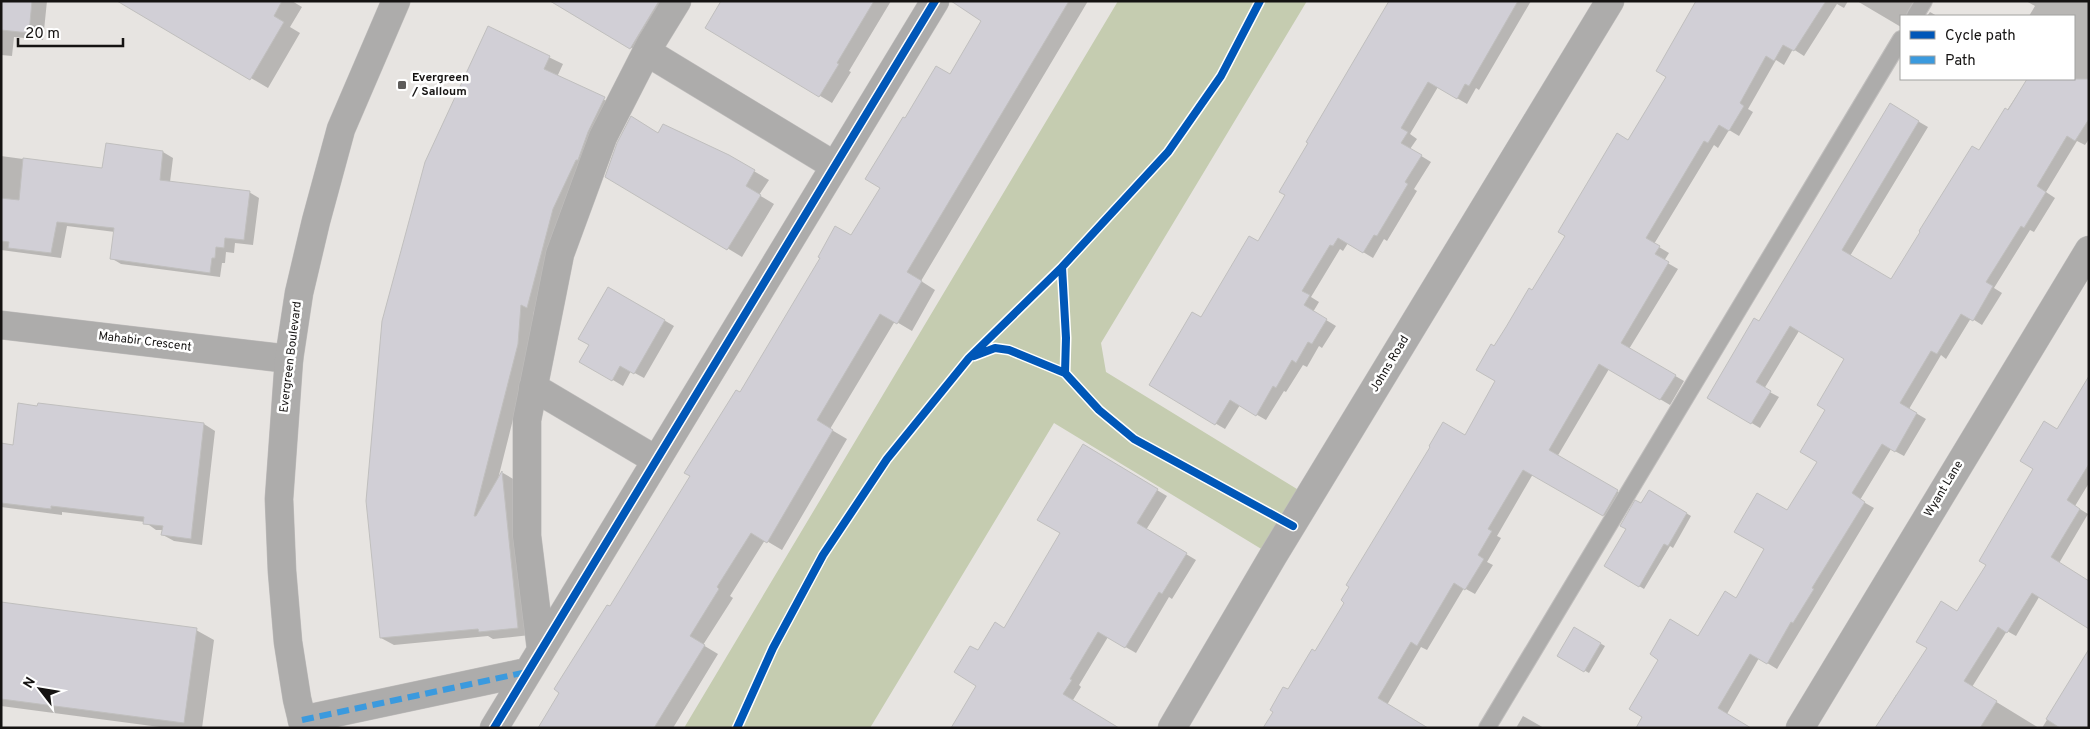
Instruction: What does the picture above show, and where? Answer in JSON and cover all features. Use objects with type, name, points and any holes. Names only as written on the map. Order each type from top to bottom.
[{"type":"street","name":"Evergreen Boulevard","points":[[303,724],[288,642],[282,571],[279,499],[289,359],[299,293],[341,129],[396,1]]},
{"type":"street","points":[[541,649],[527,536],[527,420],[560,254],[603,137],[647,52],[677,1]]},
{"type":"street","points":[[494,728],[935,1]]},
{"type":"street","name":"Johns Road","points":[[1172,728],[1273,556],[1610,1]]},
{"type":"street","points":[[647,52],[835,166]]},
{"type":"street","name":"Wyant Lane","points":[[1800,728],[2089,250]]},
{"type":"street","name":"Mahabir Crescent","points":[[1,325],[289,359]]},
{"type":"street","points":[[533,387],[656,460]]},
{"type":"street","points":[[303,724],[527,672]]},
{"type":"lane","points":[[1916,15],[1924,1]]},
{"type":"lane","points":[[1487,728],[1900,40]]},
{"type":"green space","points":[[1118,1],[1307,1],[1101,343],[1106,372],[1310,497],[1273,556],[1054,423],[870,728],[684,728]]},
{"type":"building","points":[[1,1],[32,1],[29,33],[1,30]]},
{"type":"building","points":[[117,1],[282,1],[274,16],[284,22],[250,80]]},
{"type":"building","points":[[550,1],[659,1],[630,49]]},
{"type":"building","points":[[721,1],[874,1],[819,97],[705,28]]},
{"type":"building","points":[[951,1],[1069,1],[907,272],[922,281],[897,324],[880,314],[817,420],[833,430],[767,543],[751,533],[717,587],[719,589],[690,636],[705,645],[654,728],[538,728],[559,693],[554,689],[607,605],[610,606],[690,476],[684,473],[736,390],[740,392],[820,258],[818,257],[835,226],[851,235],[880,188],[865,179],[903,117],[905,118],[936,66],[950,74],[981,21]]},
{"type":"building","points":[[1389,1],[1518,1],[1469,86],[1465,84],[1457,99],[1428,82],[1401,128],[1408,132],[1401,143],[1422,155],[1405,182],[1408,184],[1377,236],[1374,235],[1363,253],[1338,238],[1333,246],[1330,245],[1302,291],[1310,295],[1304,305],[1327,319],[1312,344],[1308,342],[1296,363],[1292,360],[1276,388],[1273,386],[1256,416],[1230,400],[1215,425],[1149,385],[1192,312],[1201,317],[1249,236],[1258,241],[1285,195],[1279,192],[1308,143],[1306,142]]},
{"type":"building","points":[[1696,1],[1826,1],[1794,51],[1783,45],[1774,61],[1766,56],[1740,103],[1744,106],[1729,131],[1719,125],[1708,143],[1704,141],[1646,238],[1660,246],[1655,254],[1669,262],[1621,343],[1676,375],[1660,400],[1599,364],[1549,450],[1618,490],[1603,516],[1523,470],[1488,529],[1492,531],[1478,555],[1484,559],[1465,590],[1454,583],[1417,646],[1411,642],[1378,698],[1428,728],[1263,728],[1273,712],[1270,710],[1283,687],[1288,689],[1312,649],[1315,651],[1344,603],[1341,600],[1349,587],[1346,585],[1430,447],[1443,422],[1465,435],[1495,381],[1476,370],[1491,344],[1494,346],[1529,288],[1532,290],[1565,236],[1558,232],[1617,133],[1628,140],[1666,77],[1656,71]]},
{"type":"building","points":[[488,26],[550,56],[544,69],[605,97],[588,132],[578,160],[576,160],[553,209],[527,308],[521,305],[518,344],[474,516],[476,516],[502,471],[518,628],[479,632],[478,629],[380,638],[366,501],[382,321],[425,162]]},
{"type":"building","points":[[2089,79],[2089,119],[2075,141],[2067,136],[2037,186],[2046,192],[2024,228],[2021,226],[1986,282],[1993,286],[1973,321],[1961,314],[1937,354],[1931,351],[1900,403],[1917,413],[1895,452],[1882,444],[1852,493],[1865,502],[1812,588],[1814,589],[1793,623],[1791,622],[1767,664],[1750,654],[1718,708],[1751,728],[1636,728],[1642,717],[1629,709],[1658,660],[1650,654],[1670,619],[1698,636],[1725,591],[1736,598],[1764,549],[1734,532],[1757,493],[1787,510],[1817,462],[1800,452],[1825,410],[1817,405],[1844,359],[1790,326],[1756,382],[1771,391],[1751,424],[1707,398],[1754,318],[1759,321],[1890,103],[1919,121],[1842,250],[1891,279],[1972,146],[1979,150],[2005,108],[2008,110],[2026,80]]},
{"type":"building","points":[[631,116],[658,133],[663,124],[729,155],[755,170],[746,186],[761,195],[727,250],[605,177],[617,143]]},
{"type":"building","points":[[106,143],[163,151],[160,180],[250,191],[244,240],[225,238],[224,248],[216,247],[210,273],[110,259],[114,228],[57,222],[51,253],[8,248],[9,242],[1,241],[1,198],[19,200],[23,158],[102,168]]},
{"type":"building","points":[[608,287],[665,320],[634,374],[620,366],[612,381],[579,362],[589,345],[578,339]]},
{"type":"building","points":[[2089,376],[2089,464],[2067,500],[2080,509],[2051,557],[2089,581],[2089,629],[2032,593],[2007,633],[1998,627],[1964,681],[1997,701],[1980,728],[1875,728],[1927,648],[1916,642],[1941,601],[1957,611],[1986,565],[1979,561],[2033,469],[2020,461],[2044,421],[2057,429]]},
{"type":"building","points":[[18,403],[37,406],[38,403],[204,423],[191,539],[161,535],[163,526],[143,524],[144,517],[51,506],[51,509],[1,503],[1,443],[13,445]]},
{"type":"building","points":[[1083,444],[1158,489],[1137,523],[1187,553],[1162,594],[1159,592],[1125,648],[1098,632],[1063,694],[1119,728],[951,728],[976,686],[954,672],[970,646],[978,650],[995,622],[1004,628],[1060,533],[1037,520]]},
{"type":"building","points":[[1649,490],[1687,513],[1668,546],[1664,544],[1639,587],[1604,566],[1626,529],[1620,526],[1635,500],[1641,503]]},
{"type":"building","points":[[1,602],[197,628],[184,723],[1,699]]},
{"type":"building","points":[[1574,627],[1601,643],[1584,672],[1557,656]]},
{"type":"building","points":[[2089,649],[2089,728],[2060,728],[2046,719]]},
{"type":"marked path","points":[[302,720],[527,672]]},
{"type":"cycle path","points":[[494,728],[935,1]]},
{"type":"cycle path","points":[[1260,1],[1221,76],[1168,152],[1062,267],[1066,338],[1065,373],[1099,410],[1134,439],[1293,526]]},
{"type":"cycle path","points":[[737,728],[773,648],[823,555],[887,459],[969,358],[1062,267]]},
{"type":"cycle path","points":[[974,356],[995,348],[1009,350],[1065,373]]},
{"type":"place","name":"Evergreen / Salloum","points":[[402,85]]}]
